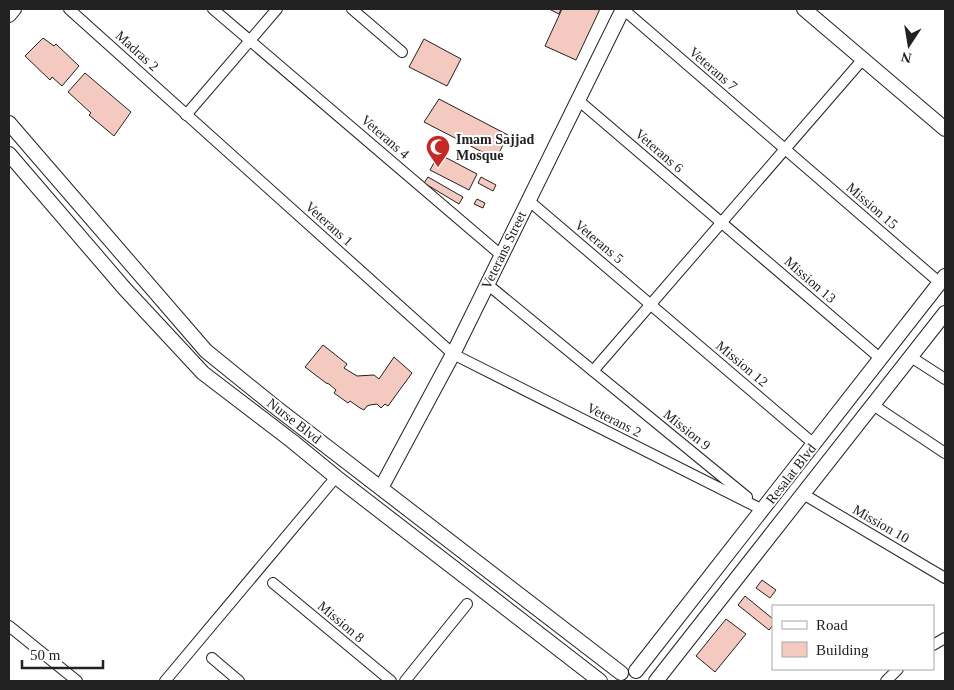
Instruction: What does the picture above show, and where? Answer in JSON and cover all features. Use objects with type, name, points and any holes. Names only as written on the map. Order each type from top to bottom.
[{"type":"main road","points":[[9,15],[14,9]]},
{"type":"main road","name":"Veterans Street","points":[[381,488],[453,354],[623,9]]},
{"type":"main road","points":[[804,9],[945,129]]},
{"type":"main road","name":"Nurse Blvd","points":[[9,123],[206,351],[617,677]]},
{"type":"main road","name":"Nurse Blvd","points":[[9,154],[124,288],[203,373],[600,681]]},
{"type":"main road","name":"Resalat Blvd","points":[[636,671],[880,359],[944,282]]},
{"type":"main road","name":"Resalat Blvd","points":[[655,681],[945,313]]},
{"type":"main road","points":[[292,441],[296,436],[308,432]]},
{"type":"main road","points":[[617,677],[630,670],[640,672],[655,681]]},
{"type":"street","name":"Madras 2","points":[[68,9],[186,115]]},
{"type":"street","name":"Veterans 4","points":[[213,9],[501,255]]},
{"type":"street","points":[[186,115],[278,9]]},
{"type":"street","points":[[352,9],[402,52]]},
{"type":"street","name":"Veterans 7","points":[[623,9],[785,149]]},
{"type":"street","points":[[594,371],[863,59]]},
{"type":"street","name":"Veterans 6","points":[[578,100],[722,223]]},
{"type":"street","name":"Veterans 1","points":[[186,115],[453,354]]},
{"type":"street","name":"Mission 15","points":[[785,149],[944,282]]},
{"type":"street","name":"Veterans 5","points":[[528,200],[651,304]]},
{"type":"street","name":"Mission 13","points":[[722,223],[880,359]]},
{"type":"street","name":"Mission 9","points":[[487,284],[762,510]]},
{"type":"street","name":"Mission 12","points":[[651,304],[814,444]]},
{"type":"street","name":"Veterans 2","points":[[453,354],[762,510]]},
{"type":"street","points":[[911,357],[945,379]]},
{"type":"street","points":[[873,405],[945,453]]},
{"type":"street","points":[[165,681],[336,476]]},
{"type":"street","name":"Mission 10","points":[[803,494],[945,578]]},
{"type":"street","name":"Mission 8","points":[[273,583],[391,681]]},
{"type":"street","points":[[405,681],[467,604]]},
{"type":"street","points":[[9,626],[77,681]]},
{"type":"street","points":[[934,644],[945,638]]},
{"type":"street","points":[[212,658],[239,681]]},
{"type":"street","points":[[886,681],[897,670]]},
{"type":"building","points":[[549,9],[561,9],[559,14]]},
{"type":"building","points":[[562,9],[600,9],[576,60],[545,46]]},
{"type":"building","points":[[43,38],[54,46],[56,44],[79,66],[62,86],[52,77],[50,80],[25,56]]},
{"type":"building","points":[[424,39],[461,59],[447,86],[409,67]]},
{"type":"building","points":[[85,73],[131,112],[114,136],[89,115],[91,113],[68,92]]},
{"type":"building","points":[[439,99],[508,135],[496,159],[424,122]]},
{"type":"building","points":[[439,154],[477,174],[469,190],[430,170]]},
{"type":"building","points":[[428,177],[463,197],[459,204],[424,183]]},
{"type":"building","points":[[481,177],[496,185],[493,191],[478,183]]},
{"type":"building","points":[[477,199],[485,203],[483,208],[474,204]]},
{"type":"building","points":[[323,345],[347,364],[344,368],[357,376],[374,375],[379,379],[394,357],[412,373],[388,406],[385,404],[381,408],[377,404],[370,405],[364,410],[350,401],[348,403],[334,393],[336,390],[305,367]]},
{"type":"building","points":[[762,580],[776,590],[770,598],[756,588]]},
{"type":"building","points":[[745,596],[772,618],[772,626],[769,630],[738,605]]},
{"type":"building","points":[[726,619],[746,634],[715,672],[696,656]]},
{"type":"place","name":"Imam Sajjad Mosque","points":[[438,168]]}]
